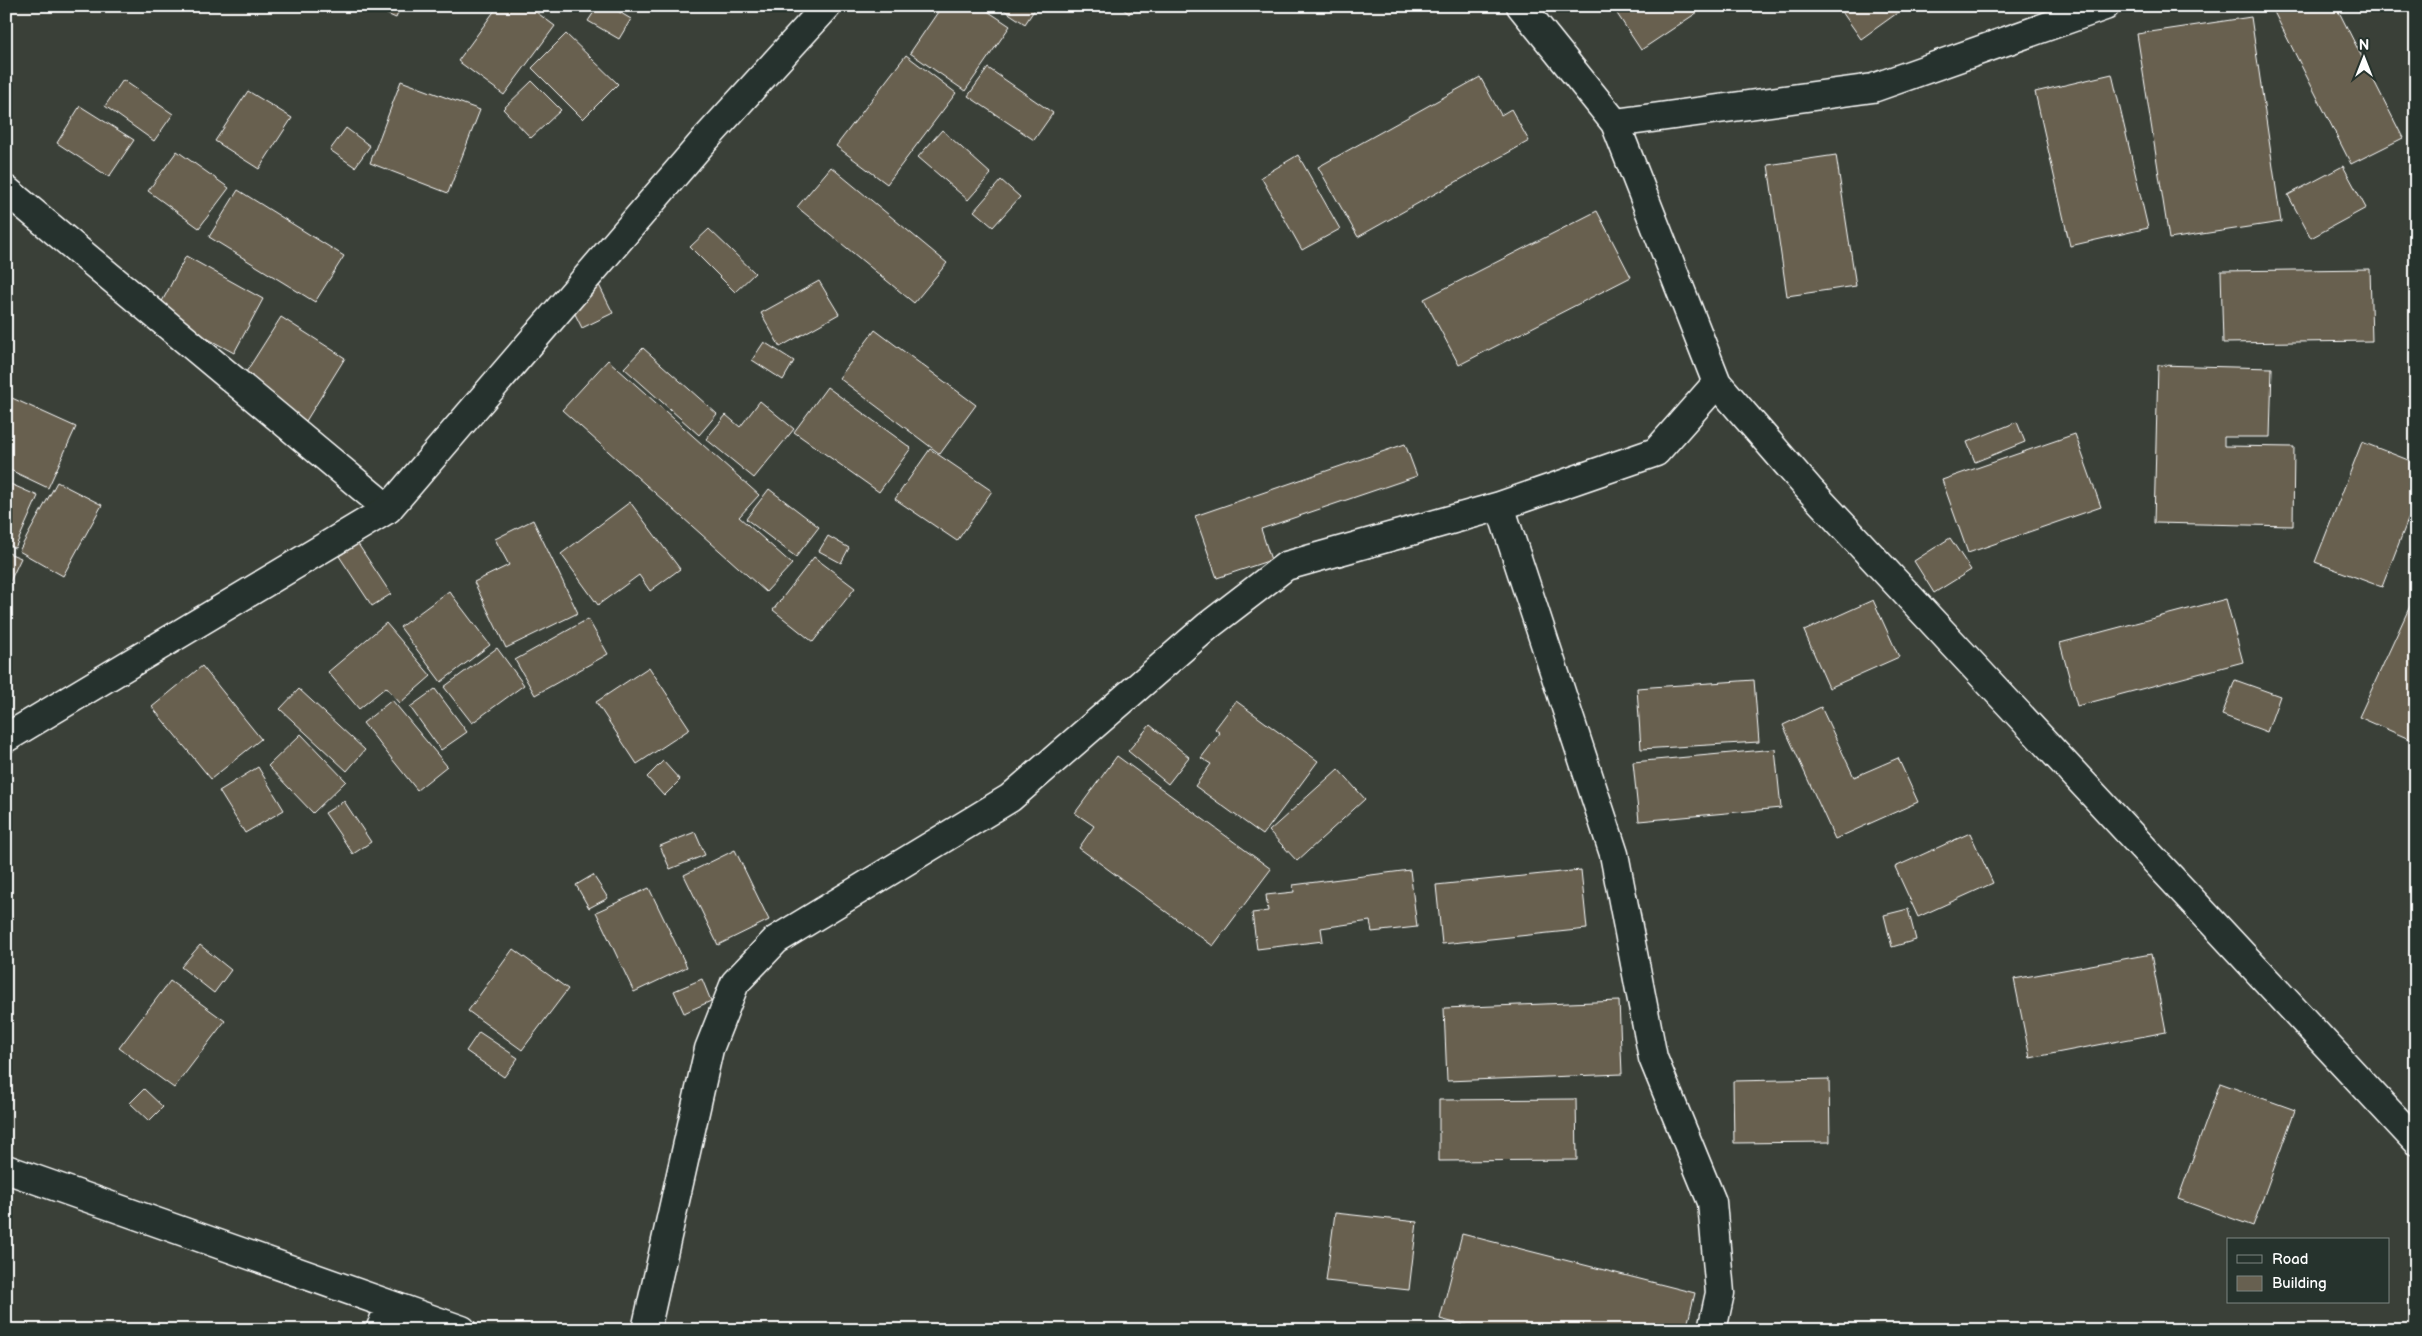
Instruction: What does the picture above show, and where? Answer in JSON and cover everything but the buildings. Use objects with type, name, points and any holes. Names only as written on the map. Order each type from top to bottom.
[{"type":"street","points":[[6,738],[388,509],[702,142],[827,6]]},
{"type":"street","points":[[1521,6],[1616,123],[1717,383],[1809,489],[2416,1141]]},
{"type":"street","points":[[1616,123],[1873,88],[2105,6]]},
{"type":"street","points":[[6,190],[388,509]]},
{"type":"street","points":[[646,1330],[709,1049],[735,983],[776,940],[1010,798],[1208,626],[1286,566],[1500,506],[1656,452],[1717,383]]},
{"type":"street","points":[[1500,506],[1614,854],[1652,1058],[1712,1202],[1720,1293],[1712,1330]]},
{"type":"street","points":[[6,1169],[385,1318],[462,1330]]}]
